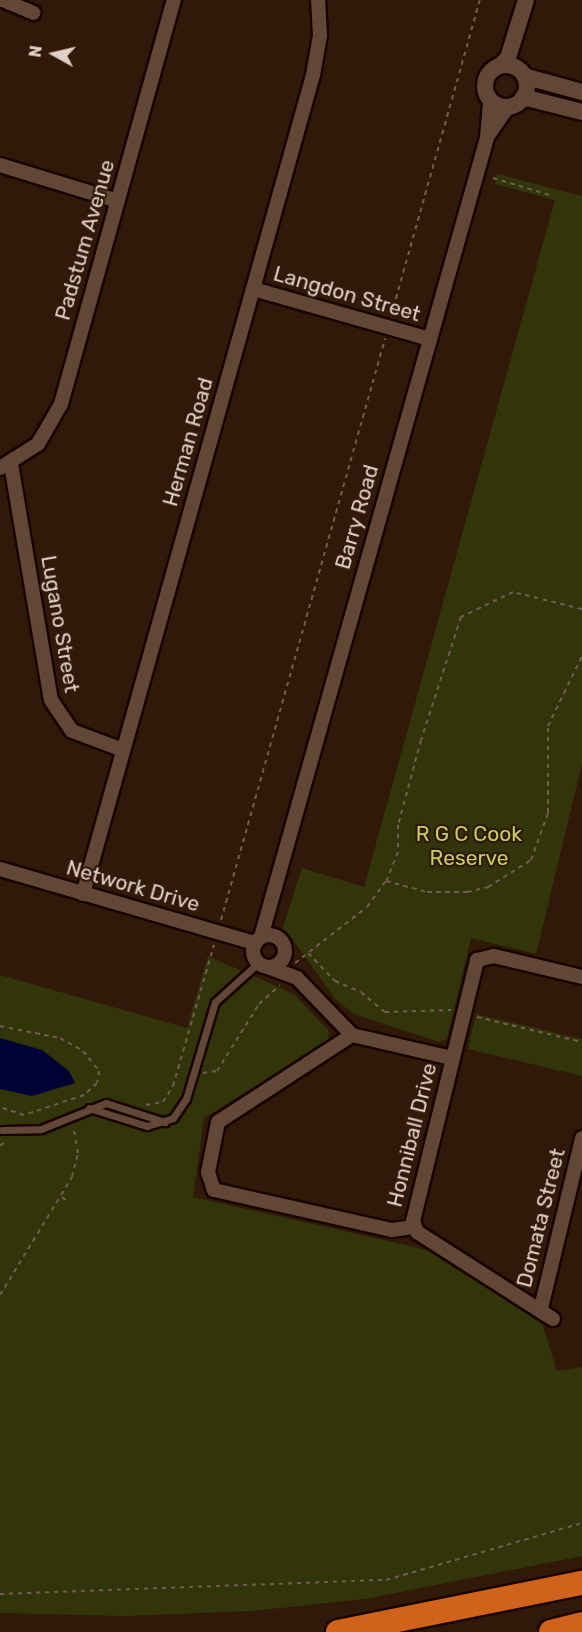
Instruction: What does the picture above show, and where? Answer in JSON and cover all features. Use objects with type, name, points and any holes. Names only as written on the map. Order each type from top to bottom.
[{"type":"highway","points":[[339,1632],[582,1583]]},
{"type":"highway","points":[[551,1632],[582,1624]]},
{"type":"street","points":[[3,0],[33,13]]},
{"type":"street","name":"Padstum Avenue","points":[[6,466],[38,444],[54,420],[174,0]]},
{"type":"street","name":"Herman Road","points":[[83,894],[318,54],[318,0]]},
{"type":"street","points":[[526,0],[515,37],[501,65],[487,80],[490,103],[508,107],[523,97],[582,112]]},
{"type":"street","points":[[515,37],[525,74],[523,97]]},
{"type":"street","points":[[501,65],[582,92]]},
{"type":"street","name":"Barry Road","points":[[258,940],[271,909],[487,138],[490,103]]},
{"type":"street","name":"Barry Road","points":[[487,138],[508,107]]},
{"type":"street","points":[[0,165],[118,201]]},
{"type":"street","name":"Langdon Street","points":[[253,289],[430,339]]},
{"type":"street","name":"Lugano Street","points":[[6,466],[51,700],[72,731],[123,750]]},
{"type":"street","name":"Network Drive","points":[[0,868],[218,932],[281,943]]},
{"type":"street","name":"Barry Road","points":[[271,909],[291,972]]},
{"type":"street","points":[[258,940],[264,966]]},
{"type":"street","points":[[264,966],[282,961],[281,943]]},
{"type":"street","name":"Honniball Drive","points":[[553,1319],[541,1308],[413,1227],[477,960],[494,956],[582,977]]},
{"type":"street","points":[[264,966],[291,972],[352,1035],[452,1058]]},
{"type":"street","points":[[352,1035],[218,1122],[208,1172],[214,1190],[392,1230],[413,1227]]},
{"type":"street","name":"Domata Street","points":[[541,1308],[582,1138]]},
{"type":"lane","points":[[89,1108],[147,1126],[165,1122],[180,1110],[215,1002],[264,966]]},
{"type":"lane","points":[[2,1130],[30,1132],[72,1114],[112,1103],[165,1122]]},
{"type":"path","points":[[146,1106],[166,1098],[180,1066],[480,0]]},
{"type":"path","points":[[493,178],[553,196]]},
{"type":"path","points":[[180,1066],[194,1071],[217,1071],[291,972],[308,953],[367,908],[386,881],[398,852],[398,825],[421,740],[461,617],[513,592],[582,609]]},
{"type":"path","points":[[386,881],[427,892],[467,892],[488,887],[531,860],[548,813],[548,726],[582,656]]},
{"type":"path","points":[[308,953],[335,981],[361,992],[385,1012],[463,1013],[582,1042]]},
{"type":"path","points":[[0,1026],[60,1038],[83,1051],[99,1071],[97,1083],[84,1095],[24,1115],[0,1107]]},
{"type":"path","points":[[0,1294],[62,1197],[78,1160],[72,1114]]},
{"type":"path","points":[[62,1197],[68,1202]]},
{"type":"path","points":[[0,1594],[386,1580],[582,1523]]},
{"type":"green space","name":"R G C Cook Reserve","points":[[497,174],[582,196],[582,764],[536,954],[471,938],[447,1038],[440,1042],[354,1014],[335,999],[291,937],[277,946],[302,868],[364,887],[555,200],[495,184]]},
{"type":"green space","points":[[208,956],[294,994],[329,1031],[328,1041],[204,1118],[193,1197],[432,1251],[542,1323],[557,1371],[582,1367],[582,1556],[365,1599],[252,1611],[125,1616],[0,1613],[0,975],[187,1028]]},
{"type":"green space","points":[[476,1014],[582,1039],[582,1076],[468,1049]]},
{"type":"shaded area","points":[[0,1038],[42,1050],[69,1071],[75,1083],[32,1096],[0,1089]]}]
